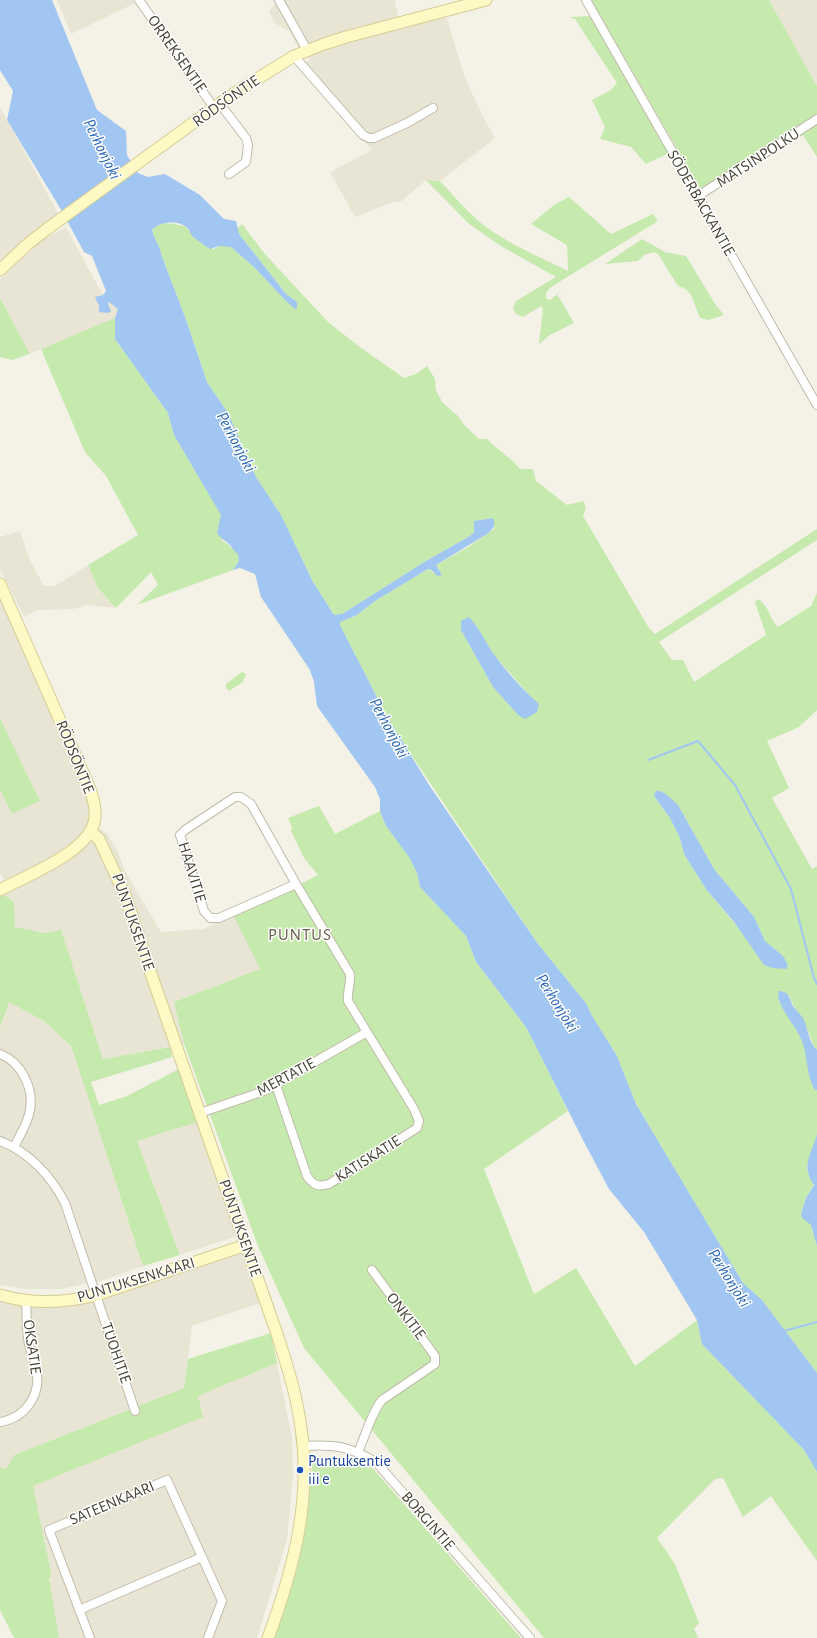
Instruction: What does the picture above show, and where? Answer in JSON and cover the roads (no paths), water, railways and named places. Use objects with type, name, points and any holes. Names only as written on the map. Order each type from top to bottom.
[{"type":"street","name":"ORREKSENTIE","points":[[139,0],[217,106],[246,138],[248,145],[246,162],[229,174]]},
{"type":"street","points":[[279,0],[307,50]]},
{"type":"street","name":"RÖDSÖNTIE","points":[[0,270],[29,243],[59,220],[136,166],[217,106],[294,56],[307,50],[366,32],[486,0]]},
{"type":"street","name":"SÖDERBACKANTIE","points":[[586,0],[817,405]]},
{"type":"street","points":[[294,56],[363,135],[369,138],[374,138],[407,123],[433,108]]},
{"type":"street","name":"MATSINPOLKU","points":[[698,196],[817,119]]},
{"type":"street","name":"RÖDSÖNTIE","points":[[0,584],[88,784],[95,811],[91,832]]},
{"type":"street","name":"HAAVITIE","points":[[296,884],[219,918],[210,918],[204,911],[180,836],[185,830],[235,797],[241,797],[251,804],[296,884],[350,974],[351,979],[347,992],[348,1001],[367,1032]]},
{"type":"street","points":[[0,890],[69,853],[91,832]]},
{"type":"street","name":"PUNTUKSENTIE","points":[[91,832],[99,839],[126,897],[246,1245],[292,1384],[303,1446],[302,1502],[297,1546],[268,1638]]},
{"type":"street","name":"MERTATIE","points":[[200,1113],[264,1091],[367,1032]]},
{"type":"street","name":"KATISKATIE","points":[[276,1085],[307,1176],[314,1184],[320,1186],[329,1184],[417,1128],[419,1121],[414,1109],[367,1032]]},
{"type":"street","points":[[0,1054],[15,1064],[21,1072],[30,1095],[30,1111],[28,1121],[14,1147]]},
{"type":"street","name":"TUOHITIE","points":[[0,1141],[14,1147],[38,1166],[58,1189],[72,1219],[135,1411]]},
{"type":"street","name":"PUNTUKSENKAARI","points":[[0,1295],[26,1301],[63,1301],[96,1295],[246,1245]]},
{"type":"street","name":"ONKITIE","points":[[358,1452],[368,1431],[376,1407],[382,1400],[435,1364],[435,1356],[372,1270]]},
{"type":"street","name":"OKSATIE","points":[[0,1422],[15,1418],[22,1413],[31,1402],[36,1388],[36,1368],[27,1331],[26,1301]]},
{"type":"street","name":"BORGINTIE","points":[[303,1446],[329,1444],[358,1452],[376,1462],[530,1638]]},
{"type":"street","name":"SATEENKAARI","points":[[90,1638],[49,1530],[167,1480],[222,1601],[208,1638]]},
{"type":"street","points":[[79,1610],[202,1557]]},
{"type":"water","name":"Perhonjoki","points":[[0,0],[52,0],[97,110],[126,131],[127,155],[138,173],[148,177],[165,174],[200,195],[224,219],[236,221],[239,234],[286,294],[297,302],[297,308],[295,309],[255,268],[231,247],[219,246],[210,249],[192,236],[186,227],[177,223],[159,225],[152,230],[185,317],[207,382],[228,413],[256,477],[281,515],[313,582],[334,615],[342,614],[426,561],[470,536],[474,532],[474,521],[493,518],[494,523],[491,531],[436,565],[442,575],[438,576],[428,569],[375,601],[357,615],[340,622],[340,625],[385,713],[429,785],[538,944],[586,1003],[591,1014],[617,1056],[636,1104],[743,1283],[762,1300],[817,1373],[817,1472],[804,1450],[702,1344],[697,1320],[644,1232],[609,1189],[526,1027],[476,962],[466,936],[420,887],[417,873],[409,857],[386,826],[380,811],[380,799],[375,787],[317,706],[314,682],[310,670],[261,597],[255,574],[240,568],[233,570],[239,561],[238,554],[217,533],[221,515],[174,435],[168,413],[115,339],[115,318],[118,309],[109,302],[108,304],[111,311],[108,313],[99,312],[99,306],[95,297],[103,295],[106,291],[92,256],[84,252],[60,208],[7,120],[13,91],[0,70]]},
{"type":"water","points":[[469,617],[503,666],[520,686],[539,704],[537,712],[525,719],[518,715],[493,687],[461,630],[461,621]]},
{"type":"water","points":[[656,791],[666,794],[678,805],[714,869],[754,917],[765,941],[783,956],[788,965],[786,969],[773,968],[764,965],[734,922],[706,889],[684,854],[680,838],[670,818],[654,796]]},
{"type":"water","points":[[779,991],[787,994],[793,1006],[803,1018],[810,1039],[817,1050],[817,1090],[815,1090],[810,1078],[802,1041],[779,1001]]},
{"type":"water","points":[[817,1134],[817,1246],[811,1225],[802,1218],[801,1214],[806,1198],[814,1185],[810,1178],[807,1165]]},
{"type":"waterway","points":[[648,760],[698,741],[735,785],[791,889],[814,978],[817,984]]},
{"type":"waterway","points":[[784,1331],[817,1322]]},
{"type":"place","name":"Puntuksentie iii e","points":[[300,1470]]},
{"type":"district","name":"PUNTUS","points":[[300,935]]}]
